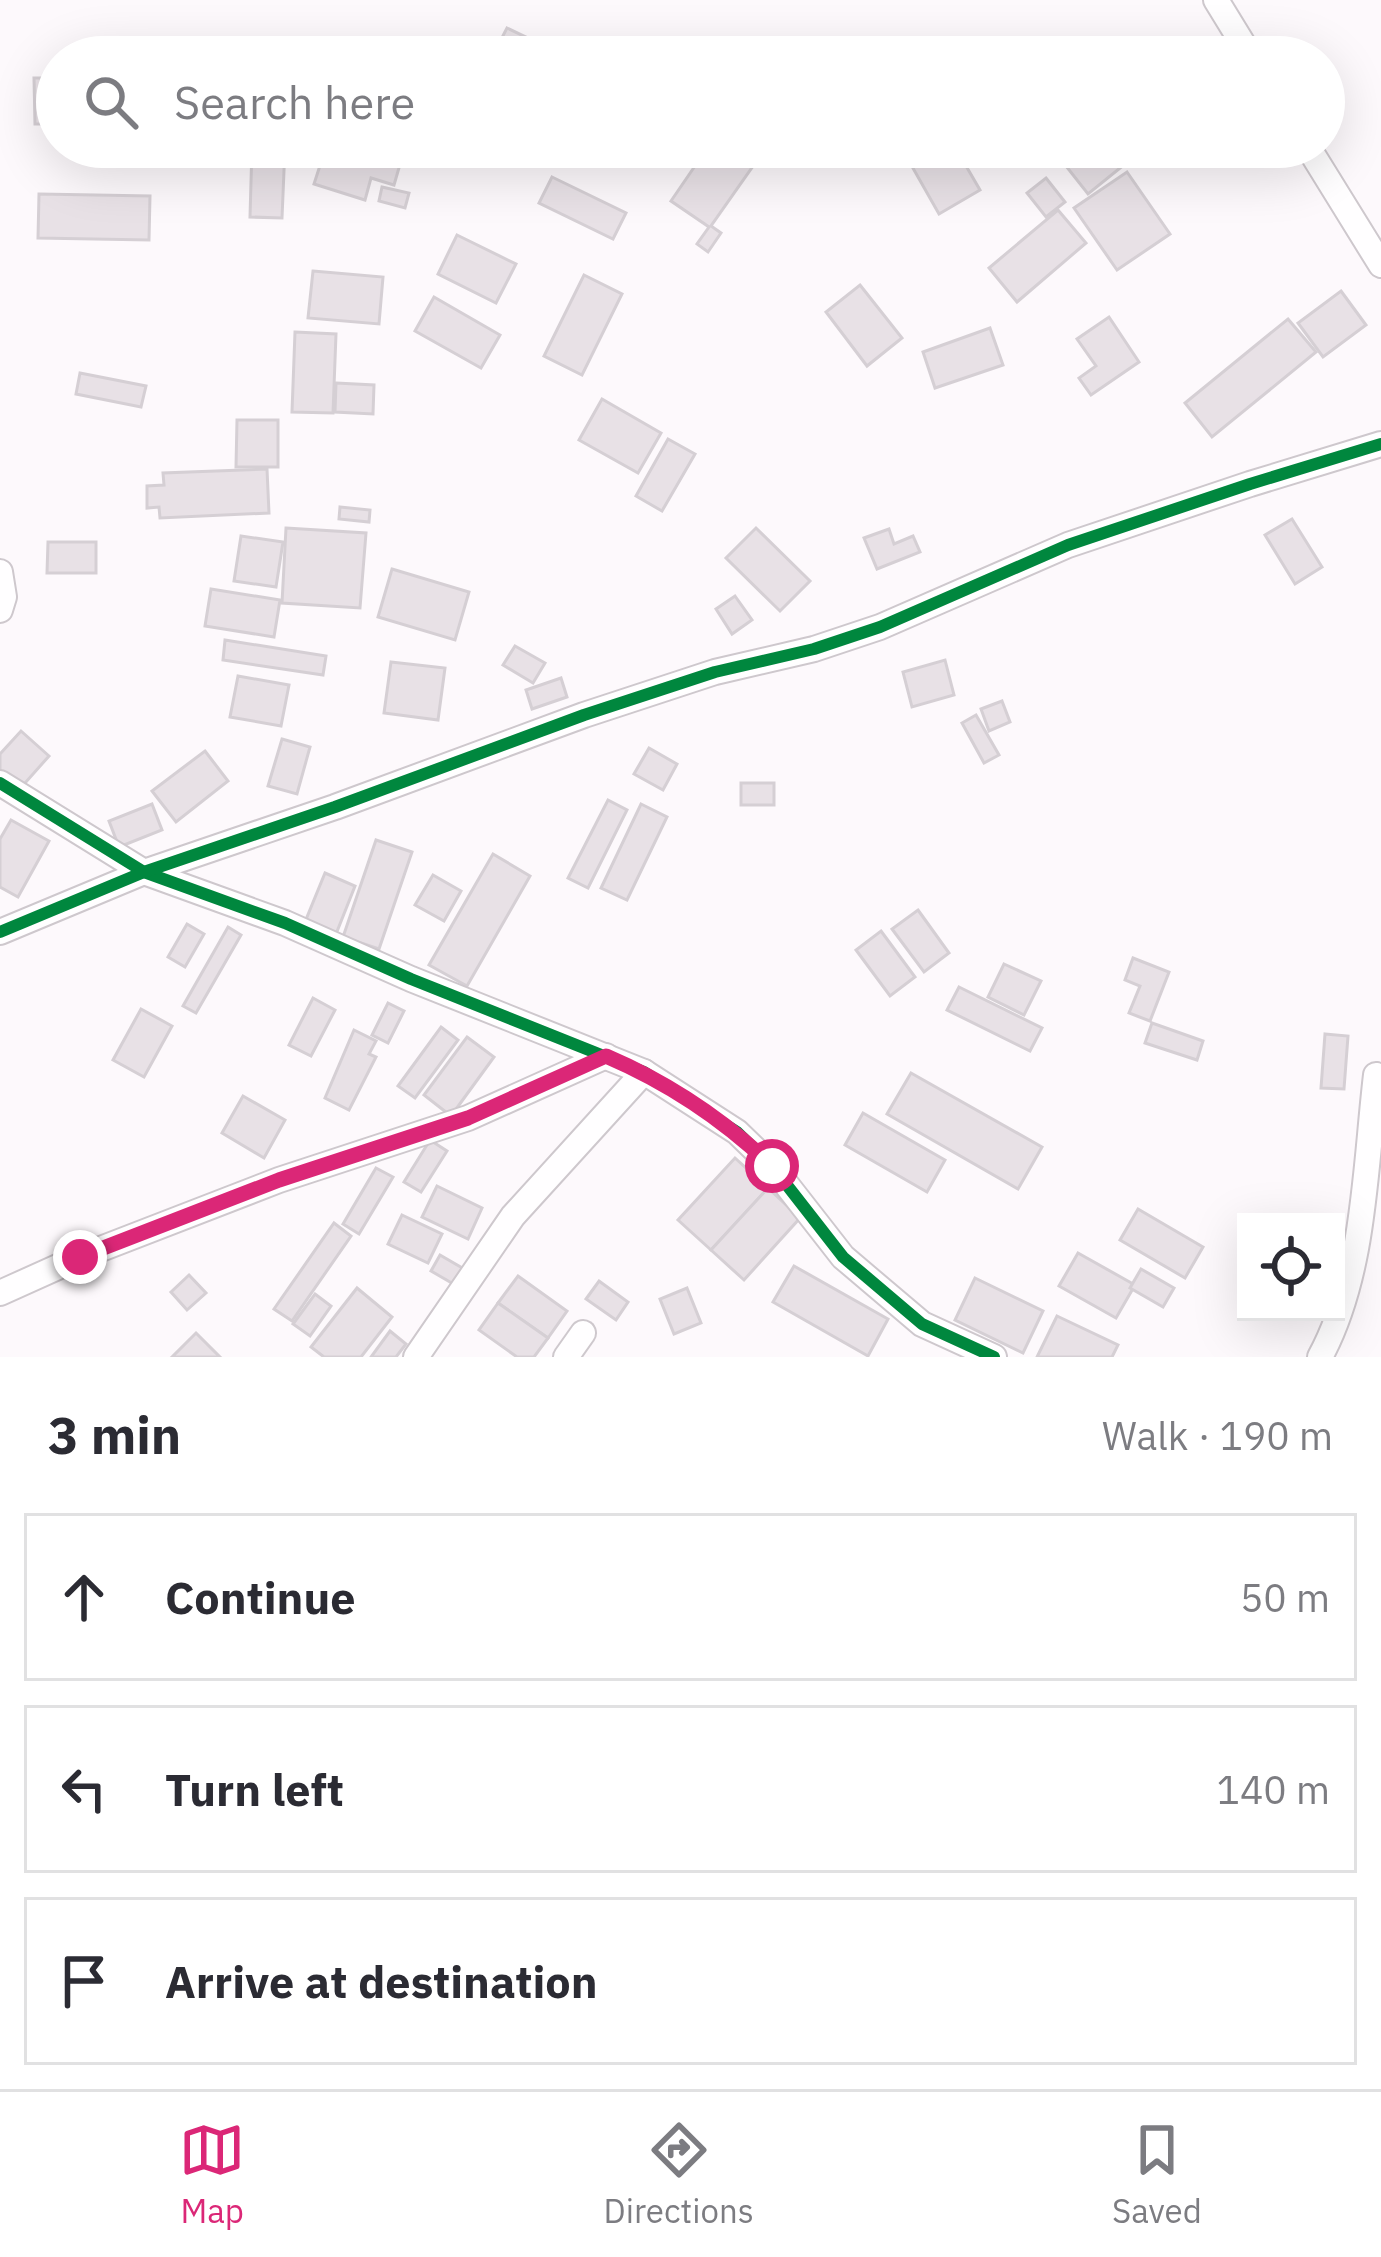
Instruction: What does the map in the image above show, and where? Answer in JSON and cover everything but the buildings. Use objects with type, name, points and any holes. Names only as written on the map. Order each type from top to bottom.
[{"type":"street","points":[[1216,0],[1238,36]]},
{"type":"street","points":[[1321,168],[1381,265]]},
{"type":"street","points":[[0,932],[144,872],[605,707],[858,634],[1068,545],[1381,444]]},
{"type":"street","points":[[0,572],[4,597],[0,610]]},
{"type":"street","points":[[0,783],[144,872],[285,923],[644,1072],[736,1132],[772,1166],[844,1258],[922,1324],[965,1351],[994,1357]]},
{"type":"street","points":[[0,1293],[279,1180],[468,1118],[606,1056]]},
{"type":"street","points":[[416,1357],[513,1216],[644,1072]]},
{"type":"street","points":[[1320,1357],[1336,1329],[1355,1249],[1376,1076]]},
{"type":"street","points":[[566,1357],[583,1333]]},
{"type":"cycle path","points":[[0,932],[144,872],[584,715],[715,672],[814,649],[880,627],[1068,545],[1381,444]]},
{"type":"cycle path","points":[[0,783],[144,872],[285,923],[644,1072],[737,1132],[772,1166],[843,1257],[922,1324],[994,1357]]},
{"type":"route","points":[[80,1257],[279,1180],[468,1118],[606,1056],[702,1106],[772,1166]]}]
